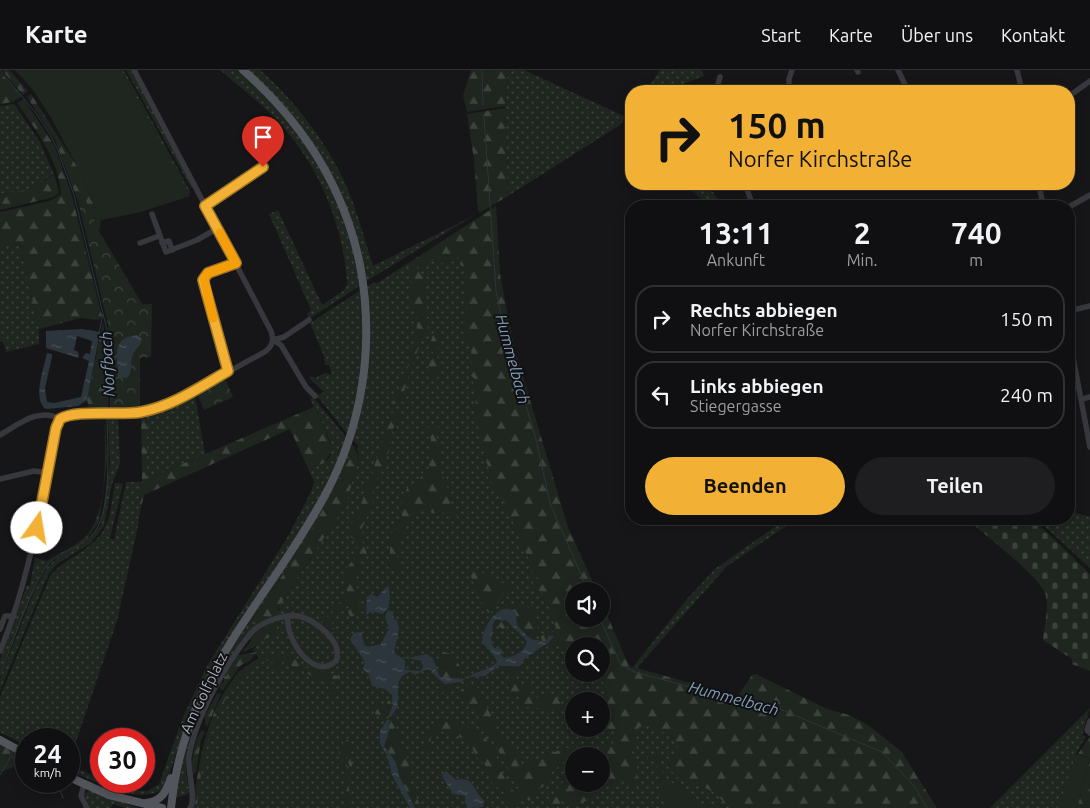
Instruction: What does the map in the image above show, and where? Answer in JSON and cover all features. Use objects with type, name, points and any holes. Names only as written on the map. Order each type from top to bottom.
[{"type":"main road","points":[[139,803],[153,802],[163,795],[176,766],[188,724],[210,678],[230,642],[314,516],[335,476],[354,424],[365,364],[366,316],[363,282],[356,249],[343,208],[325,170],[301,132],[276,101],[243,70]]},
{"type":"main road","points":[[0,740],[15,748]]},
{"type":"main road","points":[[171,808],[176,766]]},
{"type":"main road","points":[[80,782],[109,795],[162,808]]},
{"type":"main road","points":[[139,803],[148,808]]},
{"type":"street","points":[[134,70],[236,263],[261,317],[271,331],[272,343]]},
{"type":"street","points":[[789,85],[792,70]]},
{"type":"street","points":[[898,70],[905,85]]},
{"type":"street","points":[[1017,70],[1021,85]]},
{"type":"street","points":[[718,85],[720,77]]},
{"type":"street","points":[[1075,92],[1090,81]]},
{"type":"street","points":[[205,206],[263,167]]},
{"type":"street","points":[[1075,204],[1090,195]]},
{"type":"street","points":[[152,214],[166,252],[197,240],[218,228]]},
{"type":"street","points":[[140,243],[159,236]]},
{"type":"street","points":[[228,371],[203,280],[208,273],[236,263]]},
{"type":"street","points":[[1075,310],[1090,306]]},
{"type":"street","points":[[0,434],[37,415],[48,414],[60,419],[73,414],[106,415],[140,412],[163,406],[266,351],[272,343],[309,320]]},
{"type":"street","points":[[272,343],[281,345],[306,387],[316,396]]},
{"type":"street","points":[[1075,366],[1090,447]]},
{"type":"street","points":[[1082,399],[1090,397]]},
{"type":"street","points":[[0,651],[14,616],[49,473],[56,428],[60,419]]},
{"type":"street","points":[[0,479],[34,471],[49,473]]},
{"type":"street","points":[[0,629],[5,616],[14,616]]},
{"type":"street","points":[[288,617],[302,617],[330,634],[337,650],[336,661],[328,666],[322,666],[308,660],[291,638],[288,617]]},
{"type":"street","name":"Am Golfplatz","points":[[190,808],[194,801],[188,770],[190,753],[202,719],[222,676],[242,645],[256,628],[273,620],[288,617]]},
{"type":"street","points":[[1090,721],[1087,730],[1090,733]]},
{"type":"street","points":[[84,784],[81,796],[87,808]]},
{"type":"green space","points":[[2,70],[9,70],[28,91],[23,95]]},
{"type":"green space","points":[[15,70],[121,70],[190,196],[141,212],[101,220],[78,168],[50,116],[33,90]]},
{"type":"green space","points":[[121,70],[124,70],[190,191],[189,195]]},
{"type":"green space","points":[[126,70],[131,70],[193,187],[191,188]]},
{"type":"green space","points":[[220,70],[239,70],[258,87],[292,125],[320,167],[342,213],[352,243],[361,285],[309,319],[307,314],[311,310],[269,214],[278,210],[322,305],[344,290],[347,285],[345,264],[336,221],[319,181],[283,127],[253,97]]},
{"type":"green space","points":[[247,70],[260,70],[273,82],[297,108],[319,137],[337,167],[349,193],[373,266],[473,216],[365,282],[354,232],[290,113]]},
{"type":"green space","points":[[471,70],[508,70],[505,106],[467,112],[463,96]]},
{"type":"green space","points":[[508,70],[524,70],[625,117],[625,118],[620,125],[508,196],[505,110]]},
{"type":"green space","points":[[660,70],[701,70],[704,76],[680,85],[650,85]]},
{"type":"green space","points":[[0,72],[22,96],[13,102],[0,104]]},
{"type":"green space","points":[[31,94],[78,168],[101,220],[99,231],[85,199],[78,201],[55,140],[27,97]]},
{"type":"green space","points":[[24,99],[55,147],[72,196],[102,316],[99,320],[81,318],[39,329],[20,245],[0,243],[0,212],[50,201],[61,194],[56,169],[51,157],[39,135],[17,103]]},
{"type":"green space","points":[[14,104],[40,142],[55,177],[49,176],[36,188],[29,191],[0,194],[0,106]]},
{"type":"green space","points":[[505,108],[508,196],[481,212],[478,211],[474,160],[467,114]]},
{"type":"green space","points":[[52,175],[55,177],[59,193],[54,197],[0,210],[0,194],[34,189]]},
{"type":"green space","points":[[692,190],[713,192],[718,200],[702,200]]},
{"type":"green space","points":[[85,199],[99,231],[142,304],[152,304],[151,357],[140,358],[140,406],[110,409],[110,343],[108,324],[78,201]]},
{"type":"green space","points":[[496,206],[500,274],[513,343],[568,527],[593,582],[565,582],[565,627],[610,627],[610,622],[629,666],[738,696],[752,675],[756,674],[827,709],[849,715],[868,725],[902,752],[937,808],[730,808],[709,789],[678,778],[670,765],[670,754],[677,754],[677,746],[667,732],[659,733],[649,726],[639,727],[631,750],[636,764],[637,777],[635,781],[632,785],[624,780],[618,787],[610,786],[610,747],[602,747],[607,743],[611,747],[617,735],[610,730],[610,722],[615,719],[610,710],[610,692],[606,692],[608,684],[602,682],[610,682],[610,637],[565,637],[565,650],[557,641],[549,649],[546,641],[542,641],[541,636],[555,631],[556,627],[553,620],[555,615],[550,613],[551,605],[533,585],[533,581],[540,579],[531,574],[533,570],[504,501],[486,474],[490,471],[478,427],[477,393],[472,388],[474,378],[470,375],[471,350],[461,329],[468,304],[465,296],[467,276],[460,264],[462,258],[460,256],[448,265],[431,259],[427,267],[421,266],[414,269],[410,263]]},
{"type":"green space","points":[[478,218],[565,606],[565,627],[570,627],[572,637],[565,637],[565,682],[610,682],[610,678],[881,808],[194,808],[204,743],[214,715],[226,690],[238,672],[259,658],[253,650],[257,645],[249,638],[280,609],[280,605],[346,504],[359,458],[357,449],[359,447],[352,439],[357,421],[366,287],[375,282],[376,284]]},
{"type":"green space","points":[[0,243],[20,245],[39,329],[39,344],[6,352],[3,341],[0,342]]},
{"type":"green space","points":[[416,269],[423,277],[426,286],[422,286],[426,302],[428,331],[412,365],[402,403],[394,408],[393,400],[407,370],[417,329],[417,315],[411,301],[409,286],[413,280],[410,273]]},
{"type":"green space","points":[[361,290],[364,318],[361,379],[348,435],[317,396],[324,392],[309,378],[312,376],[315,378],[325,373],[332,374],[329,365],[325,365],[324,356],[310,323]]},
{"type":"green space","points":[[103,322],[106,344],[106,409],[89,409],[87,400]]},
{"type":"green space","points":[[435,330],[440,333],[437,356],[441,373],[435,380],[430,379],[426,374],[433,353],[429,346]]},
{"type":"green space","points":[[225,378],[233,397],[204,410],[197,393]]},
{"type":"green space","points":[[195,396],[205,454],[147,479],[147,415],[168,409]]},
{"type":"green space","points":[[313,397],[347,438],[343,449],[314,511],[206,680],[184,729],[164,790],[155,793],[155,786],[159,784],[183,717],[208,664],[287,538],[311,492],[314,482],[308,468],[327,460],[331,453],[329,437],[310,399]]},
{"type":"green space","points":[[314,407],[325,428],[332,451],[324,463],[308,468],[290,429],[144,495],[137,526],[142,482],[141,418],[147,418],[147,479]]},
{"type":"green space","points":[[399,409],[400,416],[393,429],[389,451],[371,497],[375,509],[370,510],[361,530],[363,533],[361,538],[367,554],[362,557],[360,567],[354,575],[357,578],[356,588],[360,590],[357,615],[352,620],[347,610],[351,604],[347,601],[330,626],[335,629],[332,633],[321,625],[326,616],[329,618],[347,591],[344,581],[346,579],[343,573],[358,553],[357,544],[351,537],[351,524],[360,510],[390,414]]},
{"type":"green space","points":[[108,418],[118,419],[120,463],[112,484],[104,526],[91,543],[57,564],[48,575],[0,691],[0,678],[35,590],[48,566],[61,555],[87,541],[101,525],[110,464]]},
{"type":"green space","points":[[105,419],[107,462],[99,522],[86,540],[55,557],[41,573],[0,673],[0,659],[27,585],[30,585],[35,558],[47,561],[81,541],[92,527],[98,513],[104,482]]},
{"type":"green space","points":[[433,424],[439,428],[436,437],[440,440],[440,447],[437,451],[439,466],[452,498],[450,502],[458,519],[454,520],[446,507],[443,513],[433,513],[422,507],[410,516],[398,551],[397,557],[401,560],[400,572],[397,573],[390,563],[390,535],[402,518],[402,497],[408,487],[419,481],[425,469],[433,471],[429,465],[431,439],[424,428]]},
{"type":"green space","points":[[351,442],[354,447],[335,491],[314,528],[251,622],[256,625],[237,646],[205,705],[187,753],[186,772],[190,791],[186,795],[176,797],[182,762],[191,729],[204,698],[237,640],[301,540]]},
{"type":"green space","points":[[354,446],[359,458],[346,504],[277,612],[256,625],[251,622],[320,515]]},
{"type":"green space","points":[[126,482],[142,482],[138,526],[117,621],[80,730],[80,728],[15,728],[15,740],[0,732],[0,697],[50,576],[64,563],[88,547],[101,534],[110,515],[115,483],[123,484],[110,538],[114,540]]},
{"type":"green space","points":[[1075,513],[1090,517],[1090,568],[1043,525],[1075,525]]},
{"type":"green space","points":[[777,525],[788,525],[727,566],[637,668],[633,667],[687,599],[715,569]]},
{"type":"green space","points":[[974,525],[1039,525],[1090,574],[1090,671],[1072,664],[1072,659],[1043,640],[1047,604],[1045,593],[1032,576]]},
{"type":"green space","points":[[472,567],[499,582],[510,584],[511,589],[503,593],[495,608],[489,613],[479,599],[481,596],[472,578]]},
{"type":"green space","points":[[514,605],[526,606],[537,614],[536,624],[539,630],[525,640],[517,636],[509,625],[503,629],[494,624],[494,620],[500,618],[517,625],[516,616],[512,609],[505,608],[491,616],[495,609],[498,611],[503,607]]},
{"type":"green space","points":[[276,621],[277,629],[273,635],[251,649],[242,652],[259,631]]},
{"type":"green space","points":[[440,651],[452,654],[455,661],[459,664],[460,673],[464,677],[453,679],[440,677],[437,671],[446,672],[437,653]]},
{"type":"green space","points":[[257,652],[250,661],[241,665],[223,690],[221,690],[219,686],[224,682],[224,677],[238,655]]},
{"type":"green space","points":[[271,655],[288,655],[302,664],[302,674],[293,672],[293,667],[285,661],[282,662],[282,671],[271,669],[273,659],[254,666],[239,680],[226,698],[216,720],[208,743],[197,808],[194,808],[203,747],[216,708],[226,690],[238,675],[253,663]]},
{"type":"green space","points":[[524,664],[523,669],[516,673],[517,683],[528,685],[534,698],[555,695],[563,706],[558,711],[530,707],[522,708],[518,696],[511,699],[507,696],[510,687],[506,682],[510,675],[498,666],[513,667]]},
{"type":"green space","points":[[304,667],[337,676],[340,674],[340,679],[332,682],[331,687],[336,687],[338,691],[329,695],[326,680],[314,678],[304,671]]},
{"type":"green space","points":[[434,674],[450,684],[458,682],[451,690],[434,694],[439,687],[431,678]]},
{"type":"green space","points":[[471,685],[477,687],[505,744],[515,747],[514,752],[518,755],[522,768],[538,758],[565,748],[565,761],[550,774],[548,784],[537,790],[537,795],[529,801],[521,793],[490,735],[477,726],[479,712],[463,702],[460,692]]},
{"type":"green space","points":[[220,693],[208,725],[205,726],[205,716],[217,694]]},
{"type":"green space","points":[[386,699],[389,700],[392,706],[388,716],[375,714],[375,704],[382,707]]},
{"type":"green space","points":[[1090,708],[1082,735],[1086,736],[1076,754],[1059,808],[990,808]]},
{"type":"green space","points":[[440,718],[460,723],[486,737],[488,745],[497,756],[498,766],[509,786],[522,800],[519,802],[523,807],[508,808],[504,793],[492,783],[485,765],[477,757],[468,740],[438,730],[431,735],[430,748],[427,750],[426,741],[429,731],[433,723]]},
{"type":"green space","points":[[390,720],[400,722],[394,729],[398,734],[408,760],[412,775],[410,782],[421,808],[415,808],[399,776],[396,763],[384,746],[390,731],[388,724]]},
{"type":"green space","points":[[202,730],[205,732],[201,740],[196,772],[192,776],[194,752],[197,739]]},
{"type":"green space","points":[[341,735],[348,740],[353,770],[351,772]]},
{"type":"green space","points":[[1090,736],[1090,758],[1078,754]]},
{"type":"green space","points":[[336,738],[344,750],[346,759],[350,808],[344,808],[347,786],[338,748],[340,747]]},
{"type":"green space","points":[[0,744],[15,752],[15,767],[0,772]]},
{"type":"green space","points":[[660,751],[661,767],[669,782],[685,787],[699,803],[723,808],[666,808],[662,800],[656,763],[645,757],[654,757]]},
{"type":"green space","points":[[1076,754],[1090,758],[1077,808],[1058,808]]},
{"type":"green space","points":[[1090,759],[1090,808],[1077,808]]},
{"type":"green space","points":[[80,770],[90,774],[90,780],[80,775]]},
{"type":"green space","points":[[565,780],[565,792],[594,792],[586,801],[570,806],[567,802],[562,801],[556,808],[549,808],[555,792]]},
{"type":"green space","points":[[90,790],[90,793],[98,793],[138,808],[126,808],[113,804],[111,808],[90,808],[84,794]]},
{"type":"green space","points":[[128,793],[155,793],[152,794]]},
{"type":"water","points":[[82,329],[100,332],[87,400],[78,406],[46,409],[42,404],[39,391],[47,353],[52,354],[52,357],[45,388],[47,402],[54,403],[81,397],[89,361],[82,358],[86,353],[90,354],[92,341],[77,336],[74,350],[78,352],[79,358],[46,348],[46,331]]},
{"type":"water","points":[[137,335],[142,339],[132,357],[129,375],[127,378],[118,377],[117,350],[119,344],[128,337]]},
{"type":"water","points":[[385,588],[389,588],[388,609],[382,614],[372,611],[366,615],[367,597],[371,594],[378,597]]},
{"type":"water","points":[[503,609],[515,610],[517,625],[531,639],[547,642],[548,636],[554,636],[549,642],[525,658],[520,666],[498,666],[485,676],[468,677],[497,662],[484,645],[482,637],[494,615]],"holes":[[[497,619],[506,620],[527,641],[519,653],[504,658],[501,655],[502,649],[494,648],[491,643],[493,622]]]},
{"type":"water","points":[[388,610],[392,612],[394,619],[397,620],[399,629],[394,652],[405,661],[405,670],[420,671],[423,668],[422,661],[412,659],[412,657],[427,654],[433,659],[440,677],[465,679],[461,682],[445,684],[431,670],[427,669],[415,675],[410,672],[404,674],[398,686],[397,707],[391,717],[388,717],[393,705],[392,695],[385,689],[372,686],[369,675],[363,669],[365,662],[350,639],[354,633],[361,632],[364,645],[368,647],[381,644],[389,628],[385,617]]},
{"type":"water","points":[[387,720],[390,720],[388,724],[390,728],[384,746],[396,763],[399,776],[415,808],[410,808],[392,775],[388,758],[380,743],[380,731]]},
{"type":"water","points":[[446,771],[456,780],[462,779],[470,782],[484,800],[483,807],[469,808],[465,803],[465,796],[453,794],[442,776]]},
{"type":"waterway","name":"Norfbach","points":[[0,70],[35,112],[49,133],[57,148],[74,195],[108,334],[107,411]]},
{"type":"waterway","name":"Hummelbach","points":[[482,70],[483,105]]},
{"type":"waterway","name":"Hummelbach","points":[[484,116],[496,291],[506,340],[536,439],[550,503],[584,582]]},
{"type":"waterway","points":[[99,333],[103,314]]},
{"type":"waterway","name":"Norfbach","points":[[0,675],[25,608],[44,570],[54,559],[90,537],[98,527],[103,514],[108,480],[107,415]]},
{"type":"waterway","name":"Hummelbach","points":[[604,627],[621,665],[635,672],[726,697],[768,704],[882,752],[914,786],[927,808]]},
{"type":"waterway","points":[[402,658],[412,658]]},
{"type":"waterway","points":[[0,775],[11,756],[15,759]]},
{"type":"waterway","points":[[61,793],[63,798]]},
{"type":"slow traffic","points":[[213,318],[203,280],[206,274],[236,263],[220,233]]},
{"type":"route","points":[[37,528],[49,473],[56,428],[60,419],[73,414],[119,415],[147,411],[178,400],[228,371],[203,280],[204,276],[208,273],[236,263],[205,206],[263,167]]}]
